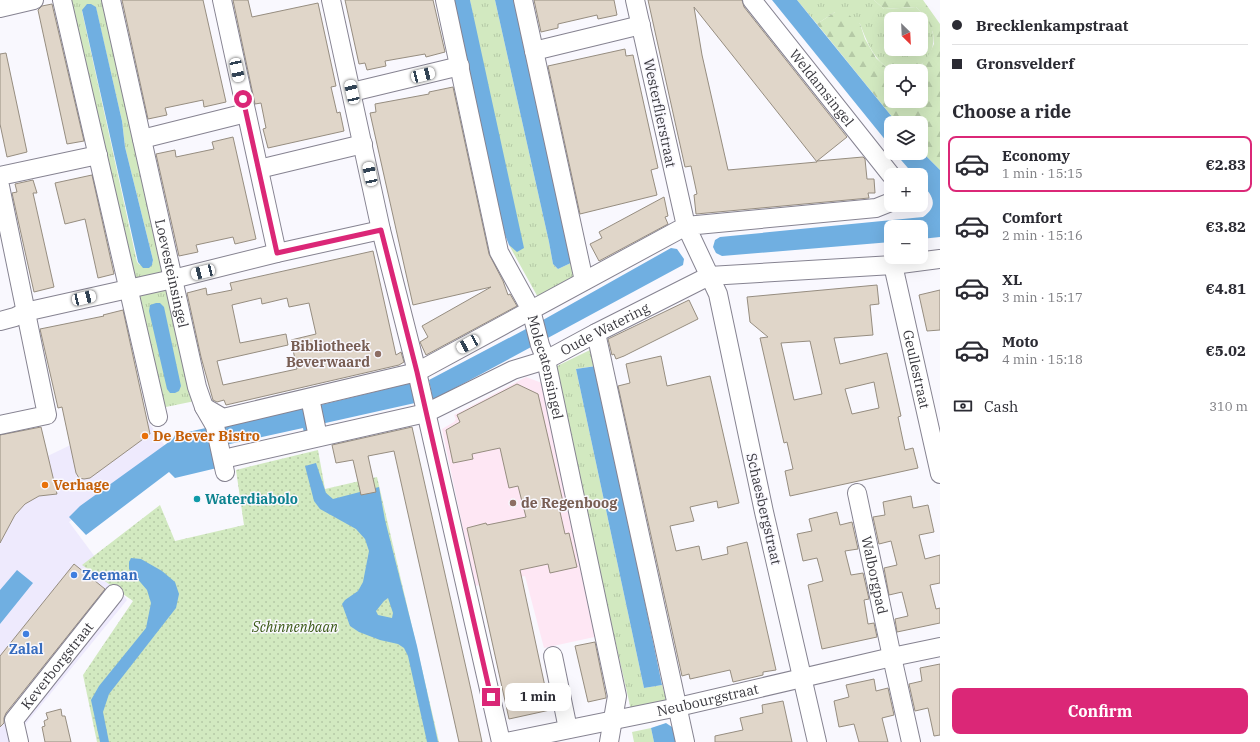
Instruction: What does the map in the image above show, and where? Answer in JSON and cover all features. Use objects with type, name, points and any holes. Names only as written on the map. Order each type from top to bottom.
[{"type":"street","points":[[0,8],[34,0]]},
{"type":"street","points":[[62,0],[90,156],[129,288],[158,417]]},
{"type":"street","name":"Loevesteinsingel","points":[[111,0],[145,138],[173,279],[197,387],[204,407]]},
{"type":"street","points":[[222,0],[277,253]]},
{"type":"street","points":[[331,0],[381,230],[417,372],[501,742]]},
{"type":"street","name":"Molecatensingel","points":[[445,0],[499,252],[532,315],[543,352],[618,696],[609,742]]},
{"type":"street","points":[[523,0],[584,281]]},
{"type":"street","name":"Westerflierstraat","points":[[635,0],[686,226]]},
{"type":"street","name":"Weldamsingel","points":[[752,0],[885,168]]},
{"type":"street","points":[[534,51],[641,25]]},
{"type":"street","points":[[352,92],[460,66]]},
{"type":"street","points":[[145,138],[246,113]]},
{"type":"street","points":[[259,169],[363,144]]},
{"type":"street","points":[[0,176],[90,156]]},
{"type":"street","points":[[0,186],[47,415],[0,425]]},
{"type":"street","points":[[204,407],[223,418],[310,402],[417,372],[532,315],[584,281],[686,226],[876,208],[884,205]]},
{"type":"street","points":[[686,226],[709,276]]},
{"type":"street","points":[[0,321],[16,317],[25,312],[381,230]]},
{"type":"street","name":"Oude Watering","points":[[204,407],[215,426],[226,459],[317,432],[426,413],[513,370],[543,352],[596,333],[709,276],[894,265],[940,259]]},
{"type":"street","name":"Geullestraat","points":[[894,265],[940,474]]},
{"type":"street","name":"Schaesbergstraat","points":[[709,276],[718,294],[764,512],[817,742]]},
{"type":"street","points":[[596,333],[685,742]]},
{"type":"street","points":[[310,402],[317,432]]},
{"type":"street","name":"Walborgpad","points":[[857,492],[911,742]]},
{"type":"street","name":"Keverborgstraat","points":[[19,742],[14,720],[114,594]]},
{"type":"street","points":[[802,678],[940,647]]},
{"type":"street","points":[[553,656],[568,729]]},
{"type":"street","name":"Neubourgstraat","points":[[506,742],[613,719],[678,707],[802,678]]},
{"type":"shaded area","name":"de Regenboog","points":[[526,377],[542,383],[599,636],[544,648],[525,576],[475,586],[442,429],[454,422],[456,419],[454,415]]},
{"type":"shaded area","points":[[141,411],[167,449],[69,522],[127,600],[11,742],[0,742],[0,479]]},
{"type":"green space","points":[[69,0],[106,0],[166,272],[131,279]],"holes":[[[96,8],[122,121],[125,147],[153,260],[152,265],[140,265],[137,262],[82,11]]]},
{"type":"green space","points":[[470,0],[495,0],[553,264],[558,269],[575,261],[580,280],[540,301],[509,245],[517,251]]},
{"type":"green space","points":[[797,0],[874,0],[884,9],[916,7],[921,12],[884,12],[884,56],[928,56],[928,20],[933,35],[930,53],[927,58],[923,63],[921,64],[884,65],[876,57],[870,47],[860,24],[835,12],[817,24]]},
{"type":"green space","points":[[874,0],[923,0],[940,24],[940,170],[928,158],[928,116],[891,116],[885,108],[928,108],[928,64],[922,64],[934,44],[933,33],[928,20],[928,12],[921,12],[916,7],[884,9]]},
{"type":"green space","points":[[843,10],[860,24],[865,39],[876,58],[884,65],[884,107],[817,24],[835,12]]},
{"type":"green space","points":[[169,288],[195,401],[161,408],[136,295]]},
{"type":"green space","points":[[590,350],[595,366],[576,369],[644,688],[662,685],[667,702],[631,710],[553,368]]},
{"type":"green space","name":"Schinnenbaan","points":[[318,450],[325,489],[377,477],[439,742],[97,742],[83,675],[133,601],[82,565],[160,505],[175,541],[244,525],[236,470]]},
{"type":"green space","points":[[651,728],[654,742],[634,742],[632,732]]},
{"type":"water","points":[[452,0],[470,0],[524,248],[517,252],[509,245],[505,235]]},
{"type":"water","points":[[495,0],[517,0],[575,261],[558,269],[553,264]]},
{"type":"water","points":[[772,0],[797,0],[891,116],[884,116],[884,138]]},
{"type":"water","points":[[87,4],[91,4],[96,7],[122,121],[125,147],[153,260],[152,265],[149,268],[143,268],[138,262],[82,10]]},
{"type":"water","points":[[928,158],[940,170],[940,237],[928,238],[928,220],[893,220],[923,217],[928,213],[933,204],[931,196],[928,192],[928,168],[908,168],[901,160],[928,160]]},
{"type":"water","points":[[884,221],[884,243],[722,256],[716,253],[713,247],[715,240],[720,237]]},
{"type":"water","points":[[671,248],[677,249],[684,259],[683,265],[433,400],[429,380],[543,320]]},
{"type":"water","points":[[160,303],[164,307],[181,386],[179,391],[175,393],[170,393],[167,389],[149,311],[150,305]]},
{"type":"water","points":[[596,366],[662,685],[644,688],[576,369]]},
{"type":"water","points":[[411,383],[415,403],[312,426],[314,431],[304,433],[303,428],[216,447],[217,468],[175,478],[169,472],[86,535],[69,517],[80,506],[173,439],[175,435],[307,405],[308,408]]},
{"type":"water","points":[[316,463],[326,493],[333,499],[379,487],[385,520],[417,646],[438,742],[427,742],[408,656],[404,648],[398,644],[380,640],[359,632],[350,626],[342,604],[345,600],[358,591],[363,582],[369,551],[365,539],[356,529],[320,509],[314,501],[305,466]],"holes":[[[388,598],[393,613],[392,618],[378,615],[376,611]]]},
{"type":"water","points":[[131,558],[141,559],[162,571],[175,582],[179,594],[176,608],[109,694],[103,712],[109,742],[100,742],[91,700],[99,686],[146,628],[151,603],[147,590],[129,569],[129,562]]},
{"type":"water","points":[[17,570],[33,583],[0,624],[0,590]]},
{"type":"water","points":[[666,723],[672,727],[677,742],[654,742],[651,728]]},
{"type":"building","points":[[122,0],[203,0],[226,102],[204,107],[203,100],[165,108],[167,115],[148,119]]},
{"type":"building","points":[[233,0],[248,0],[252,17],[318,3],[336,86],[331,87],[337,113],[340,112],[344,131],[268,148],[263,129],[266,128],[261,103],[255,104]]},
{"type":"building","points":[[345,0],[433,0],[445,52],[426,57],[425,54],[385,61],[386,66],[367,70],[365,63],[359,64]]},
{"type":"building","points":[[534,0],[614,0],[617,15],[598,19],[597,15],[558,24],[558,28],[541,32]]},
{"type":"building","points":[[648,0],[742,0],[744,7],[847,137],[817,161],[863,157],[865,159],[867,179],[874,179],[875,193],[868,193],[869,198],[696,214],[694,195],[697,194],[691,166],[685,167]],"holes":[[[694,7],[817,162],[728,170],[702,55]]]},
{"type":"building","points":[[52,4],[84,141],[67,144],[38,10],[42,6]]},
{"type":"building","points":[[625,49],[626,56],[633,55],[658,168],[651,170],[657,195],[580,214],[548,66]]},
{"type":"building","points":[[6,53],[27,152],[7,157],[0,124],[0,54]]},
{"type":"building","points":[[453,87],[489,254],[503,281],[508,295],[510,294],[517,306],[426,355],[420,342],[428,337],[422,326],[491,287],[413,305],[370,113],[376,112],[375,104],[429,94],[429,92]]},
{"type":"building","points":[[233,137],[256,239],[235,244],[233,237],[196,245],[198,252],[179,256],[156,154],[175,150],[176,157],[214,149],[212,142]]},
{"type":"building","points":[[92,175],[114,274],[98,278],[85,219],[65,224],[55,183]]},
{"type":"building","points":[[33,180],[37,193],[33,193],[54,287],[34,292],[12,193],[17,192],[15,184]]},
{"type":"building","points":[[664,197],[668,216],[665,217],[668,224],[599,261],[590,244],[602,238],[599,232]]},
{"type":"building","points":[[373,251],[396,355],[401,352],[404,362],[399,365],[226,405],[224,400],[217,402],[213,400],[201,357],[187,293],[206,288],[207,295],[232,290],[230,283]],"holes":[[[261,298],[262,304],[287,298],[289,307],[309,303],[316,334],[291,340],[297,369],[223,385],[217,361],[288,345],[286,334],[240,343],[232,305]]]},
{"type":"building","points":[[877,285],[879,304],[870,305],[873,335],[834,338],[840,364],[887,353],[901,416],[898,417],[905,450],[913,448],[918,468],[790,496],[785,471],[793,469],[787,442],[784,443],[760,338],[768,337],[750,322],[747,297]],"holes":[[[810,341],[822,394],[794,400],[781,343]],[[874,382],[879,408],[852,414],[845,389]]]},
{"type":"building","points":[[940,290],[940,330],[927,331],[919,295]]},
{"type":"building","points":[[689,300],[698,319],[624,356],[616,359],[614,354],[612,355],[608,339]]},
{"type":"building","points":[[123,310],[150,434],[90,478],[79,478],[76,473],[62,407],[58,408],[40,329],[104,316],[103,315]]},
{"type":"building","points":[[661,356],[667,386],[710,376],[739,503],[718,508],[717,501],[690,507],[694,521],[670,526],[676,551],[699,546],[702,560],[728,554],[727,547],[747,542],[776,670],[763,672],[763,675],[733,682],[730,670],[690,679],[689,674],[682,676],[618,386],[630,383],[626,364]]},
{"type":"building","points":[[517,384],[538,394],[563,502],[558,503],[565,534],[569,533],[577,567],[550,573],[548,564],[520,570],[550,710],[509,719],[467,528],[486,523],[487,525],[526,517],[518,486],[509,488],[500,448],[472,454],[473,459],[453,463],[446,430],[460,422],[457,415]]},
{"type":"building","points":[[41,427],[57,494],[39,496],[25,504],[15,515],[0,543],[0,435]]},
{"type":"building","points":[[412,427],[482,742],[459,742],[394,451],[368,456],[376,492],[361,495],[353,460],[336,463],[332,445]]},
{"type":"building","points":[[911,496],[913,508],[928,505],[934,532],[919,535],[925,559],[940,555],[940,583],[930,585],[936,609],[940,608],[940,623],[897,632],[895,619],[908,616],[902,592],[889,595],[884,568],[897,565],[891,541],[879,544],[873,517],[885,515],[883,502]]},
{"type":"building","points":[[837,512],[840,525],[852,522],[858,549],[845,551],[851,575],[863,573],[869,599],[864,600],[868,624],[874,623],[877,637],[822,649],[808,585],[823,581],[817,558],[803,561],[797,534],[812,531],[809,519]]},
{"type":"building","points":[[74,564],[105,589],[6,713],[4,723],[0,727],[0,656]]},
{"type":"building","points":[[595,642],[606,698],[588,702],[575,646]]},
{"type":"building","points":[[940,664],[940,735],[934,736],[928,708],[915,711],[909,684],[922,681],[920,668]]},
{"type":"building","points":[[874,679],[876,691],[888,688],[894,715],[882,718],[888,742],[859,742],[854,724],[839,727],[834,701],[849,697],[846,685]]},
{"type":"building","points":[[783,701],[792,742],[715,742],[715,736],[743,730],[740,718],[763,713],[762,705]]},
{"type":"building","points":[[61,709],[62,716],[65,716],[71,742],[45,742],[42,727],[45,726],[44,721],[48,719],[46,713]]},
{"type":"place","name":"Bibliotheek Beverwaard","points":[[378,354]]},
{"type":"place","name":"De Bever Bistro","points":[[145,436]]},
{"type":"place","name":"Verhage","points":[[45,485]]},
{"type":"place","name":"Waterdiabolo","points":[[197,499]]},
{"type":"place","name":"de Regenboog","points":[[513,503]]},
{"type":"place","name":"Zeeman","points":[[74,575]]},
{"type":"place","name":"Zalal","points":[[26,634]]},
{"type":"route","points":[[243,99],[277,253],[381,230],[417,372],[491,697]]}]
